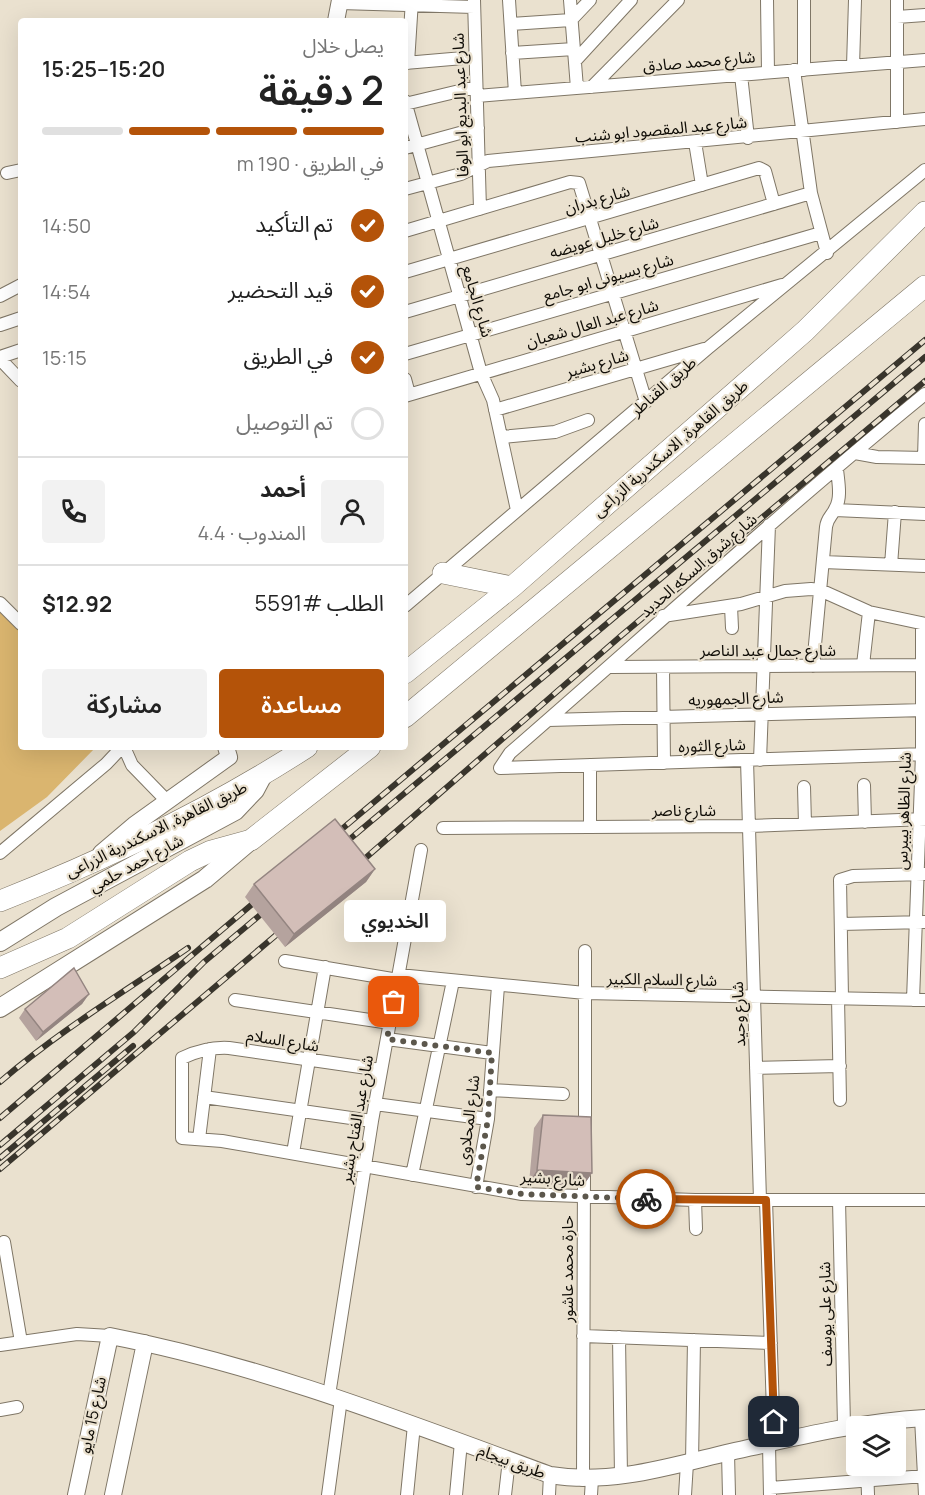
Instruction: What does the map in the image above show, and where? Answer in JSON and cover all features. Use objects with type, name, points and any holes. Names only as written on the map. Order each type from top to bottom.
[{"type":"highway","name":"طريق القاهرة, الاسكندرية الزراعى","points":[[408,671],[512,587],[805,331],[925,212]]},
{"type":"highway","points":[[408,715],[925,286]]},
{"type":"highway","points":[[443,573],[512,587]]},
{"type":"highway","name":"طريق القاهرة, الاسكندرية الزراعى","points":[[0,901],[194,814],[302,750]]},
{"type":"highway","points":[[4,966],[68,938],[190,861],[211,851],[251,840],[366,750]]},
{"type":"main road","points":[[337,18],[340,2]]},
{"type":"main road","points":[[93,861],[134,825],[232,750]]},
{"type":"main road","name":"شارع احمد حلمي","points":[[0,942],[56,907],[235,811],[251,795],[263,775]]},
{"type":"main road","points":[[0,1008],[205,879],[251,840]]},
{"type":"main road","name":"طريق بيجام","points":[[110,1336],[145,1342],[335,1397],[550,1475],[589,1485],[844,1426]]},
{"type":"main road","name":"شارع 15 مايو","points":[[76,1495],[110,1336]]},
{"type":"main road","points":[[113,1495],[145,1342]]},
{"type":"main road","name":"طريق بيجام","points":[[906,1420],[923,1418]]},
{"type":"street","points":[[509,0],[515,93]]},
{"type":"street","points":[[570,0],[577,88]]},
{"type":"street","points":[[511,24],[571,20],[590,0]]},
{"type":"street","points":[[512,53],[574,55],[631,0]]},
{"type":"street","points":[[592,87],[678,0]]},
{"type":"street","points":[[767,0],[768,72]]},
{"type":"street","points":[[804,0],[799,70],[801,132],[811,193],[827,253]]},
{"type":"street","points":[[853,66],[855,0]]},
{"type":"street","points":[[897,0],[897,122]]},
{"type":"street","points":[[340,2],[474,3]]},
{"type":"street","points":[[408,43],[412,3]]},
{"type":"street","name":"شارع عبد البديع ابو الوفا","points":[[474,3],[480,209]]},
{"type":"street","points":[[897,16],[925,15]]},
{"type":"street","points":[[408,63],[476,57]]},
{"type":"street","name":"شارع محمد صادق","points":[[408,102],[476,91],[515,93],[925,60]]},
{"type":"street","points":[[741,75],[748,138]]},
{"type":"street","name":"شارع عبد المقصود ابو شنب","points":[[408,188],[461,174],[488,161],[748,138],[925,119]]},
{"type":"street","name":"شارع الجامع","points":[[408,124],[411,146],[428,182],[481,373],[495,410],[516,510]]},
{"type":"street","points":[[411,146],[478,128]]},
{"type":"street","points":[[695,142],[702,185]]},
{"type":"street","name":"شارع بدران","points":[[408,271],[761,168],[766,173],[774,204]]},
{"type":"street","name":"طريق القناطر","points":[[408,603],[708,348],[827,253],[925,170]]},
{"type":"street","points":[[408,230],[570,182],[581,186],[646,402]]},
{"type":"street","name":"شارع خليل عويضه","points":[[408,311],[811,193]]},
{"type":"street","name":"شارع بسيونى ابو جامع","points":[[408,353],[821,232]]},
{"type":"street","name":"شارع عبد العال شعبان","points":[[408,395],[789,283]]},
{"type":"street","points":[[0,296],[18,287]]},
{"type":"street","points":[[0,325],[18,319]]},
{"type":"street","name":"شارع بشير","points":[[495,410],[708,348]]},
{"type":"street","points":[[18,351],[0,358],[18,378]]},
{"type":"street","name":"شارع شرق السكه الحديد","points":[[500,768],[510,753],[610,667],[663,616],[925,394]]},
{"type":"street","points":[[501,437],[555,432],[588,420]]},
{"type":"street","points":[[855,453],[877,457],[924,458],[925,424]]},
{"type":"street","points":[[813,666],[827,522],[835,510],[838,495],[837,469]]},
{"type":"street","points":[[835,510],[925,514]]},
{"type":"street","points":[[891,565],[895,513]]},
{"type":"street","name":"شارع وحيد","points":[[769,525],[762,714],[753,760],[749,826],[756,1068],[771,1343],[770,1492]]},
{"type":"street","points":[[823,562],[925,566]]},
{"type":"street","points":[[663,616],[766,599],[791,590],[820,590],[869,612],[923,624]]},
{"type":"street","points":[[0,603],[18,621]]},
{"type":"street","points":[[731,606],[732,628]]},
{"type":"street","points":[[863,666],[869,612]]},
{"type":"street","name":"شارع الظاهر بيبرس","points":[[919,1000],[924,754],[923,624]]},
{"type":"street","name":"شارع جمال عبد الناصر","points":[[610,667],[923,665]]},
{"type":"street","points":[[663,667],[664,763]]},
{"type":"street","name":"شارع الجمهوريه","points":[[548,720],[923,710]]},
{"type":"street","points":[[0,853],[120,750]]},
{"type":"street","points":[[124,750],[132,765],[167,801]]},
{"type":"street","name":"شارع الثوره","points":[[500,768],[924,754]]},
{"type":"street","points":[[590,765],[590,827]]},
{"type":"street","points":[[864,785],[865,822]]},
{"type":"street","points":[[804,787],[805,824]]},
{"type":"street","name":"شارع ناصر","points":[[443,828],[749,826],[923,819]]},
{"type":"street","name":"شارع عبد الفتاح بشير","points":[[328,1495],[335,1397],[364,1167],[421,850]]},
{"type":"street","points":[[840,1100],[840,880],[922,874]]},
{"type":"street","points":[[353,907],[410,917]]},
{"type":"street","points":[[841,924],[920,922]]},
{"type":"street","name":"حارة محمد عاشور","points":[[585,951],[584,1336],[589,1485]]},
{"type":"street","name":"شارع السلام الكبير","points":[[285,961],[399,978],[585,993],[919,1000]]},
{"type":"street","points":[[293,1152],[325,967]]},
{"type":"street","points":[[411,1175],[453,981]]},
{"type":"street","name":"شارع المحلاوى","points":[[476,1187],[488,1119],[498,986]]},
{"type":"street","points":[[235,1000],[390,1023]]},
{"type":"street","points":[[387,1039],[492,1053]]},
{"type":"street","points":[[199,1139],[210,1048]]},
{"type":"street","name":"شارع السلام","points":[[182,1138],[182,1058],[210,1048],[238,1049],[381,1070]]},
{"type":"street","points":[[756,1068],[840,1066]]},
{"type":"street","points":[[490,1090],[563,1094]]},
{"type":"street","points":[[204,1096],[372,1121]]},
{"type":"street","points":[[375,1104],[488,1119]]},
{"type":"street","name":"شارع بشير","points":[[182,1138],[293,1152],[364,1167],[522,1194],[584,1198],[695,1200],[925,1200]]},
{"type":"street","points":[[695,1200],[696,1229]]},
{"type":"street","name":"شارع على يوسف","points":[[839,1200],[844,1426]]},
{"type":"street","points":[[4,1242],[21,1342]]},
{"type":"street","points":[[0,1345],[77,1334],[110,1336]]},
{"type":"street","points":[[584,1336],[771,1343]]},
{"type":"street","points":[[619,1337],[621,1476]]},
{"type":"street","points":[[685,1495],[689,1462],[694,1340]]},
{"type":"street","points":[[0,1410],[17,1407]]},
{"type":"street","points":[[923,1418],[925,1495]]},
{"type":"street","points":[[407,1495],[414,1425]]},
{"type":"street","points":[[456,1495],[461,1442]]},
{"type":"street","points":[[728,1453],[729,1495]]},
{"type":"street","points":[[505,1495],[509,1460]]},
{"type":"street","points":[[549,1495],[550,1475]]},
{"type":"street","points":[[867,1476],[867,1495]]},
{"type":"street","points":[[770,1492],[821,1490],[867,1481],[924,1476]]},
{"type":"shaded area","points":[[0,609],[18,628],[18,750],[93,750],[47,797],[0,831]]},
{"type":"building","points":[[335,819],[375,869],[294,934],[254,884]]},
{"type":"building","points":[[74,968],[89,994],[43,1032],[25,1009]]},
{"type":"building","points":[[543,1115],[591,1117],[592,1173],[537,1170]]},
{"type":"railway","points":[[330,839],[925,340]]},
{"type":"railway","points":[[338,849],[925,357]]},
{"type":"railway","points":[[354,868],[622,635],[925,381]]},
{"type":"railway","points":[[0,1118],[263,895]]},
{"type":"railway","points":[[0,1145],[134,1032],[204,962],[272,905]]},
{"type":"railway","points":[[0,1169],[288,925]]},
{"type":"railway","points":[[0,1082],[69,1029],[188,948]]},
{"type":"railway","points":[[0,1158],[133,1046]]},
{"type":"way so far","points":[[394,1002],[387,1039],[492,1053],[488,1119],[476,1187],[522,1194],[646,1199]]},
{"type":"place","name":"الخديوي","points":[[394,1002]]},
{"type":"route","points":[[646,1199],[766,1200],[774,1422]]}]
